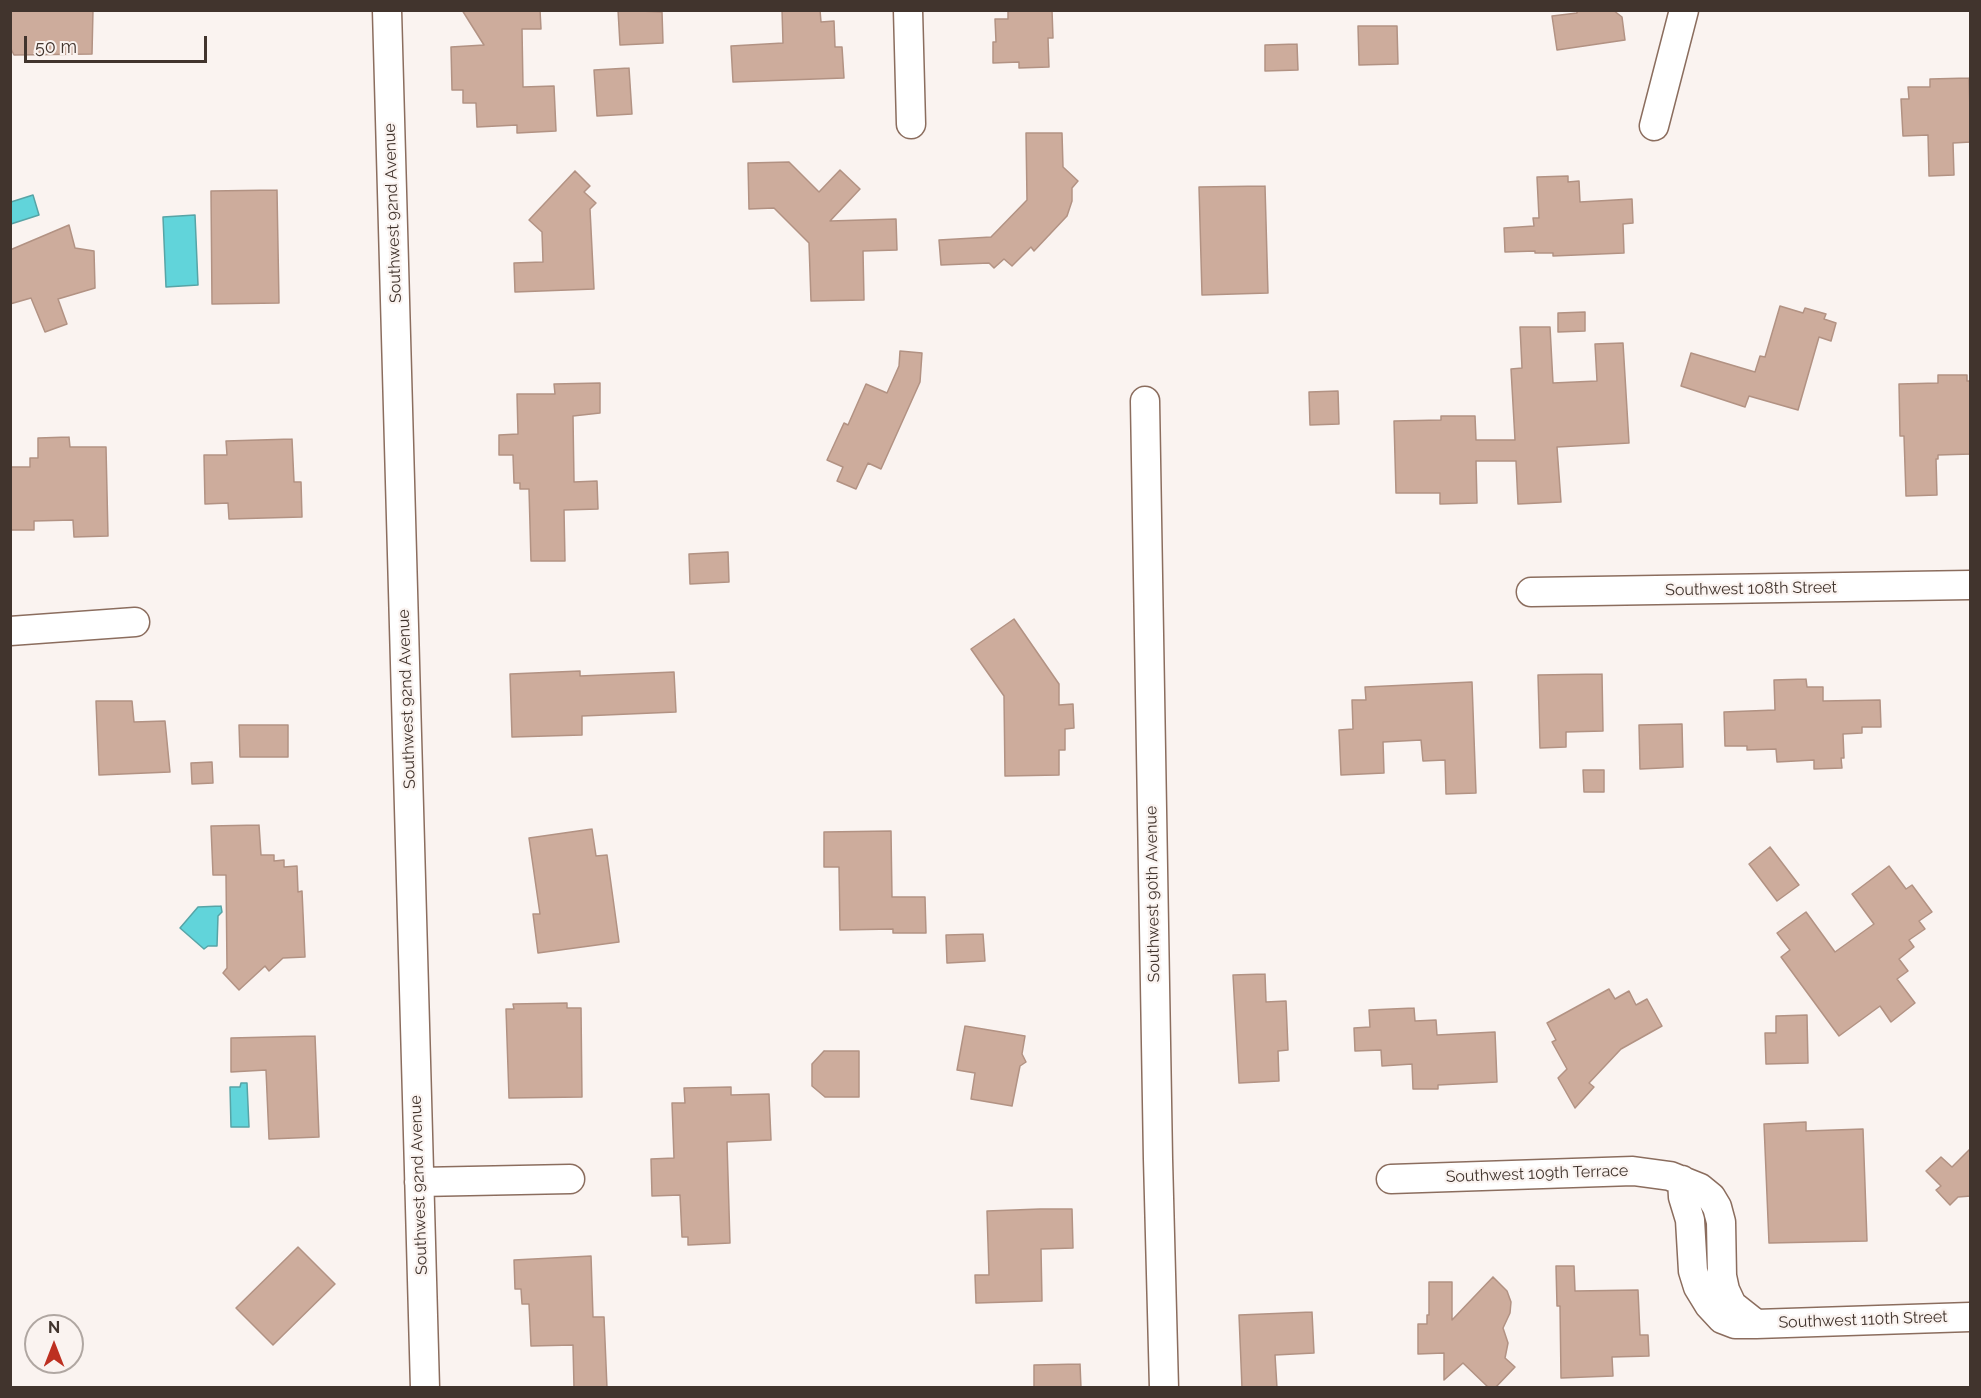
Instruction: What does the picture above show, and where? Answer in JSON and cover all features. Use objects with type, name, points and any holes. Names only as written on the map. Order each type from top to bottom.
[{"type":"street","name":"Southwest 92nd Avenue","points":[[387,10],[425,1388]]},
{"type":"street","points":[[908,10],[910,124]]},
{"type":"street","points":[[1654,126],[1684,10]]},
{"type":"street","name":"Southwest 90th Avenue","points":[[1145,401],[1164,1388]]},
{"type":"street","name":"Southwest 108th Street","points":[[1531,592],[1971,585]]},
{"type":"street","points":[[10,631],[135,622]]},
{"type":"street","name":"Southwest 109th Terrace","points":[[1391,1179],[1646,1172],[1682,1180]]},
{"type":"street","points":[[419,1182],[570,1179]]},
{"type":"street","name":"Southwest 110th Street","points":[[1682,1180],[1683,1197],[1690,1220],[1693,1271],[1698,1287],[1709,1305],[1722,1319],[1734,1324],[1756,1324],[1971,1317]]},
{"type":"water","points":[[33,195],[39,215],[11,224],[11,202]]},
{"type":"water","points":[[195,215],[198,285],[166,287],[163,217]]},
{"type":"water","points":[[221,906],[222,912],[218,916],[217,946],[208,946],[204,949],[180,928],[198,907]]},
{"type":"water","points":[[241,1083],[247,1083],[249,1127],[231,1127],[230,1087],[240,1087]]},
{"type":"building","points":[[10,10],[93,10],[92,54],[14,55],[10,47]]},
{"type":"building","points":[[462,10],[540,10],[541,29],[522,29],[523,87],[554,86],[556,131],[517,133],[517,125],[477,127],[476,103],[463,103],[463,90],[452,90],[451,47],[484,45]]},
{"type":"building","points":[[618,10],[662,12],[663,43],[620,45]]},
{"type":"building","points":[[782,10],[820,10],[821,22],[834,21],[835,47],[842,47],[844,78],[733,82],[731,46],[783,43]]},
{"type":"building","points":[[1008,10],[1052,10],[1053,38],[1048,38],[1049,67],[1019,68],[1019,62],[993,63],[993,42],[996,42],[995,19],[1008,19]]},
{"type":"building","points":[[1577,10],[1613,10],[1622,17],[1625,40],[1557,50],[1552,16],[1577,13]]},
{"type":"building","points":[[1358,26],[1397,26],[1398,64],[1359,65]]},
{"type":"building","points":[[1297,44],[1298,70],[1265,71],[1265,45]]},
{"type":"building","points":[[629,68],[632,114],[597,116],[594,70]]},
{"type":"building","points":[[1969,78],[1971,142],[1953,143],[1954,175],[1929,176],[1928,135],[1903,136],[1901,99],[1909,99],[1908,87],[1930,87],[1930,79]]},
{"type":"building","points":[[1026,133],[1062,133],[1063,167],[1078,181],[1072,188],[1072,201],[1067,216],[1034,251],[1031,247],[1012,266],[1004,259],[994,268],[989,263],[941,265],[939,240],[991,237],[1027,200]]},
{"type":"building","points":[[789,162],[819,192],[840,170],[860,189],[830,221],[896,219],[897,250],[863,251],[864,300],[811,301],[809,243],[774,208],[749,209],[748,163]]},
{"type":"building","points":[[575,171],[590,186],[584,192],[596,203],[590,209],[594,289],[515,292],[514,263],[543,262],[542,232],[529,220]]},
{"type":"building","points":[[1568,176],[1568,182],[1579,181],[1580,202],[1632,199],[1633,223],[1623,224],[1624,253],[1553,256],[1553,253],[1535,253],[1535,251],[1505,252],[1504,228],[1534,226],[1533,218],[1539,218],[1537,177]]},
{"type":"building","points":[[1265,186],[1268,293],[1202,295],[1199,187]]},
{"type":"building","points":[[277,190],[279,303],[212,304],[211,191]]},
{"type":"building","points":[[69,225],[75,248],[94,251],[95,288],[58,299],[67,324],[45,332],[31,298],[10,304],[10,250]]},
{"type":"building","points":[[1780,306],[1803,313],[1805,308],[1826,314],[1824,319],[1836,323],[1831,341],[1819,337],[1798,410],[1749,396],[1745,407],[1681,386],[1691,353],[1755,372],[1760,356],[1765,357]]},
{"type":"building","points":[[1585,312],[1585,331],[1558,332],[1558,313]]},
{"type":"building","points":[[1520,327],[1550,327],[1553,383],[1597,381],[1595,344],[1623,343],[1629,443],[1557,447],[1561,502],[1518,504],[1516,461],[1476,461],[1477,503],[1440,504],[1440,493],[1396,493],[1394,421],[1441,420],[1441,416],[1475,416],[1476,440],[1515,440],[1511,369],[1522,368]]},
{"type":"building","points":[[900,351],[922,353],[920,382],[881,469],[868,463],[856,489],[837,481],[843,467],[827,460],[844,423],[848,425],[866,384],[887,393],[899,366]]},
{"type":"building","points":[[1938,375],[1967,375],[1967,381],[1971,381],[1971,454],[1938,455],[1936,459],[1937,495],[1906,496],[1904,436],[1900,436],[1899,384],[1938,383]]},
{"type":"building","points":[[600,383],[600,413],[573,416],[574,482],[597,481],[598,509],[564,510],[565,561],[531,561],[529,489],[520,489],[520,483],[514,483],[513,455],[499,455],[499,435],[518,434],[517,394],[555,394],[554,384]]},
{"type":"building","points":[[1338,391],[1339,424],[1310,425],[1309,392]]},
{"type":"building","points":[[69,437],[70,447],[106,447],[108,536],[74,537],[73,520],[34,521],[34,530],[10,530],[10,467],[30,467],[30,458],[38,458],[38,438]]},
{"type":"building","points":[[292,439],[294,482],[301,482],[302,517],[229,519],[228,503],[205,504],[204,455],[227,455],[226,441]]},
{"type":"building","points":[[728,552],[729,582],[690,584],[689,554]]},
{"type":"building","points":[[1014,619],[1059,684],[1059,705],[1073,704],[1074,728],[1065,729],[1065,750],[1059,750],[1059,775],[1005,776],[1004,696],[971,649]]},
{"type":"building","points":[[580,671],[580,676],[674,672],[676,712],[582,716],[582,735],[512,737],[510,674]]},
{"type":"building","points":[[1602,674],[1603,731],[1566,732],[1566,747],[1540,748],[1538,675]]},
{"type":"building","points":[[1806,679],[1807,687],[1823,687],[1823,701],[1880,700],[1881,727],[1862,727],[1862,733],[1843,734],[1842,768],[1814,769],[1814,760],[1777,762],[1776,749],[1747,750],[1747,746],[1725,746],[1724,712],[1775,710],[1774,680]]},
{"type":"building","points":[[1472,682],[1476,793],[1446,794],[1445,760],[1423,761],[1421,740],[1383,742],[1384,773],[1341,775],[1339,730],[1353,729],[1352,700],[1366,700],[1365,687]]},
{"type":"building","points":[[96,701],[132,701],[134,722],[165,721],[170,772],[99,775]]},
{"type":"building","points":[[1682,724],[1683,767],[1640,769],[1639,725]]},
{"type":"building","points":[[239,725],[288,725],[288,757],[240,757]]},
{"type":"building","points":[[212,762],[213,783],[192,784],[191,763]]},
{"type":"building","points":[[1583,770],[1604,770],[1604,792],[1584,792]]},
{"type":"building","points":[[259,825],[261,855],[274,855],[274,861],[284,860],[284,867],[297,866],[298,892],[302,891],[305,957],[283,958],[269,971],[265,966],[239,990],[223,973],[227,968],[226,875],[213,875],[211,826]]},
{"type":"building","points":[[592,829],[596,856],[607,855],[619,942],[538,953],[533,914],[540,914],[529,838]]},
{"type":"building","points":[[891,831],[892,897],[925,897],[926,933],[893,933],[893,929],[840,930],[839,867],[824,867],[824,832]]},
{"type":"building","points":[[1770,847],[1799,885],[1777,901],[1749,864]]},
{"type":"building","points":[[1889,866],[1906,889],[1912,885],[1932,912],[1919,921],[1925,929],[1909,940],[1914,947],[1899,959],[1908,971],[1897,979],[1915,1003],[1891,1022],[1880,1006],[1839,1036],[1781,957],[1790,950],[1777,933],[1806,912],[1835,952],[1874,924],[1852,894]]},
{"type":"building","points":[[983,934],[985,961],[947,963],[946,935]]},
{"type":"building","points":[[1265,974],[1266,1002],[1286,1001],[1288,1050],[1278,1051],[1279,1081],[1239,1083],[1233,975]]},
{"type":"building","points":[[1609,989],[1615,999],[1629,991],[1636,1005],[1647,999],[1662,1026],[1621,1049],[1589,1083],[1594,1087],[1575,1108],[1558,1078],[1567,1069],[1552,1042],[1556,1040],[1547,1023]]},
{"type":"building","points":[[567,1003],[567,1008],[581,1008],[582,1097],[509,1098],[506,1009],[514,1009],[513,1004]]},
{"type":"building","points":[[1414,1008],[1415,1021],[1436,1020],[1437,1035],[1495,1032],[1497,1082],[1438,1085],[1438,1089],[1413,1089],[1412,1064],[1382,1066],[1381,1050],[1355,1051],[1354,1028],[1370,1027],[1369,1010]]},
{"type":"building","points":[[1807,1015],[1808,1063],[1766,1064],[1765,1033],[1776,1033],[1776,1016]]},
{"type":"building","points":[[965,1026],[1025,1036],[1022,1054],[1026,1062],[1020,1066],[1012,1106],[971,1099],[975,1073],[957,1070]]},
{"type":"building","points":[[315,1036],[319,1137],[269,1139],[266,1070],[231,1072],[231,1038]]},
{"type":"building","points":[[824,1051],[859,1051],[859,1097],[825,1097],[812,1086],[812,1064]]},
{"type":"building","points":[[731,1087],[731,1095],[769,1094],[771,1140],[727,1142],[730,1243],[688,1245],[688,1237],[682,1237],[680,1195],[652,1196],[651,1159],[674,1158],[672,1103],[685,1103],[684,1088]]},
{"type":"building","points":[[1806,1122],[1806,1131],[1863,1129],[1867,1241],[1769,1243],[1764,1124]]},
{"type":"building","points":[[1971,1148],[1971,1196],[1958,1197],[1950,1205],[1936,1190],[1941,1186],[1926,1171],[1941,1157],[1952,1167]]},
{"type":"building","points":[[1072,1209],[1073,1248],[1041,1249],[1042,1301],[976,1303],[975,1275],[989,1275],[987,1211]]},
{"type":"building","points":[[298,1247],[335,1284],[273,1345],[236,1308]]},
{"type":"building","points":[[591,1256],[593,1317],[604,1317],[607,1388],[574,1388],[573,1345],[531,1346],[529,1304],[522,1304],[521,1289],[515,1289],[514,1260]]},
{"type":"building","points":[[1556,1266],[1574,1266],[1575,1291],[1638,1290],[1640,1335],[1648,1335],[1649,1356],[1612,1357],[1613,1376],[1561,1378],[1560,1306],[1557,1306]]},
{"type":"building","points":[[1493,1277],[1507,1291],[1511,1302],[1510,1313],[1503,1328],[1508,1343],[1505,1358],[1515,1367],[1495,1388],[1489,1388],[1463,1363],[1444,1380],[1444,1353],[1418,1354],[1418,1324],[1427,1324],[1427,1315],[1429,1315],[1429,1282],[1452,1282],[1452,1320]]},
{"type":"building","points":[[1312,1312],[1314,1353],[1275,1355],[1277,1388],[1242,1388],[1239,1315]]},
{"type":"building","points":[[1080,1364],[1081,1388],[1034,1388],[1034,1365]]}]
